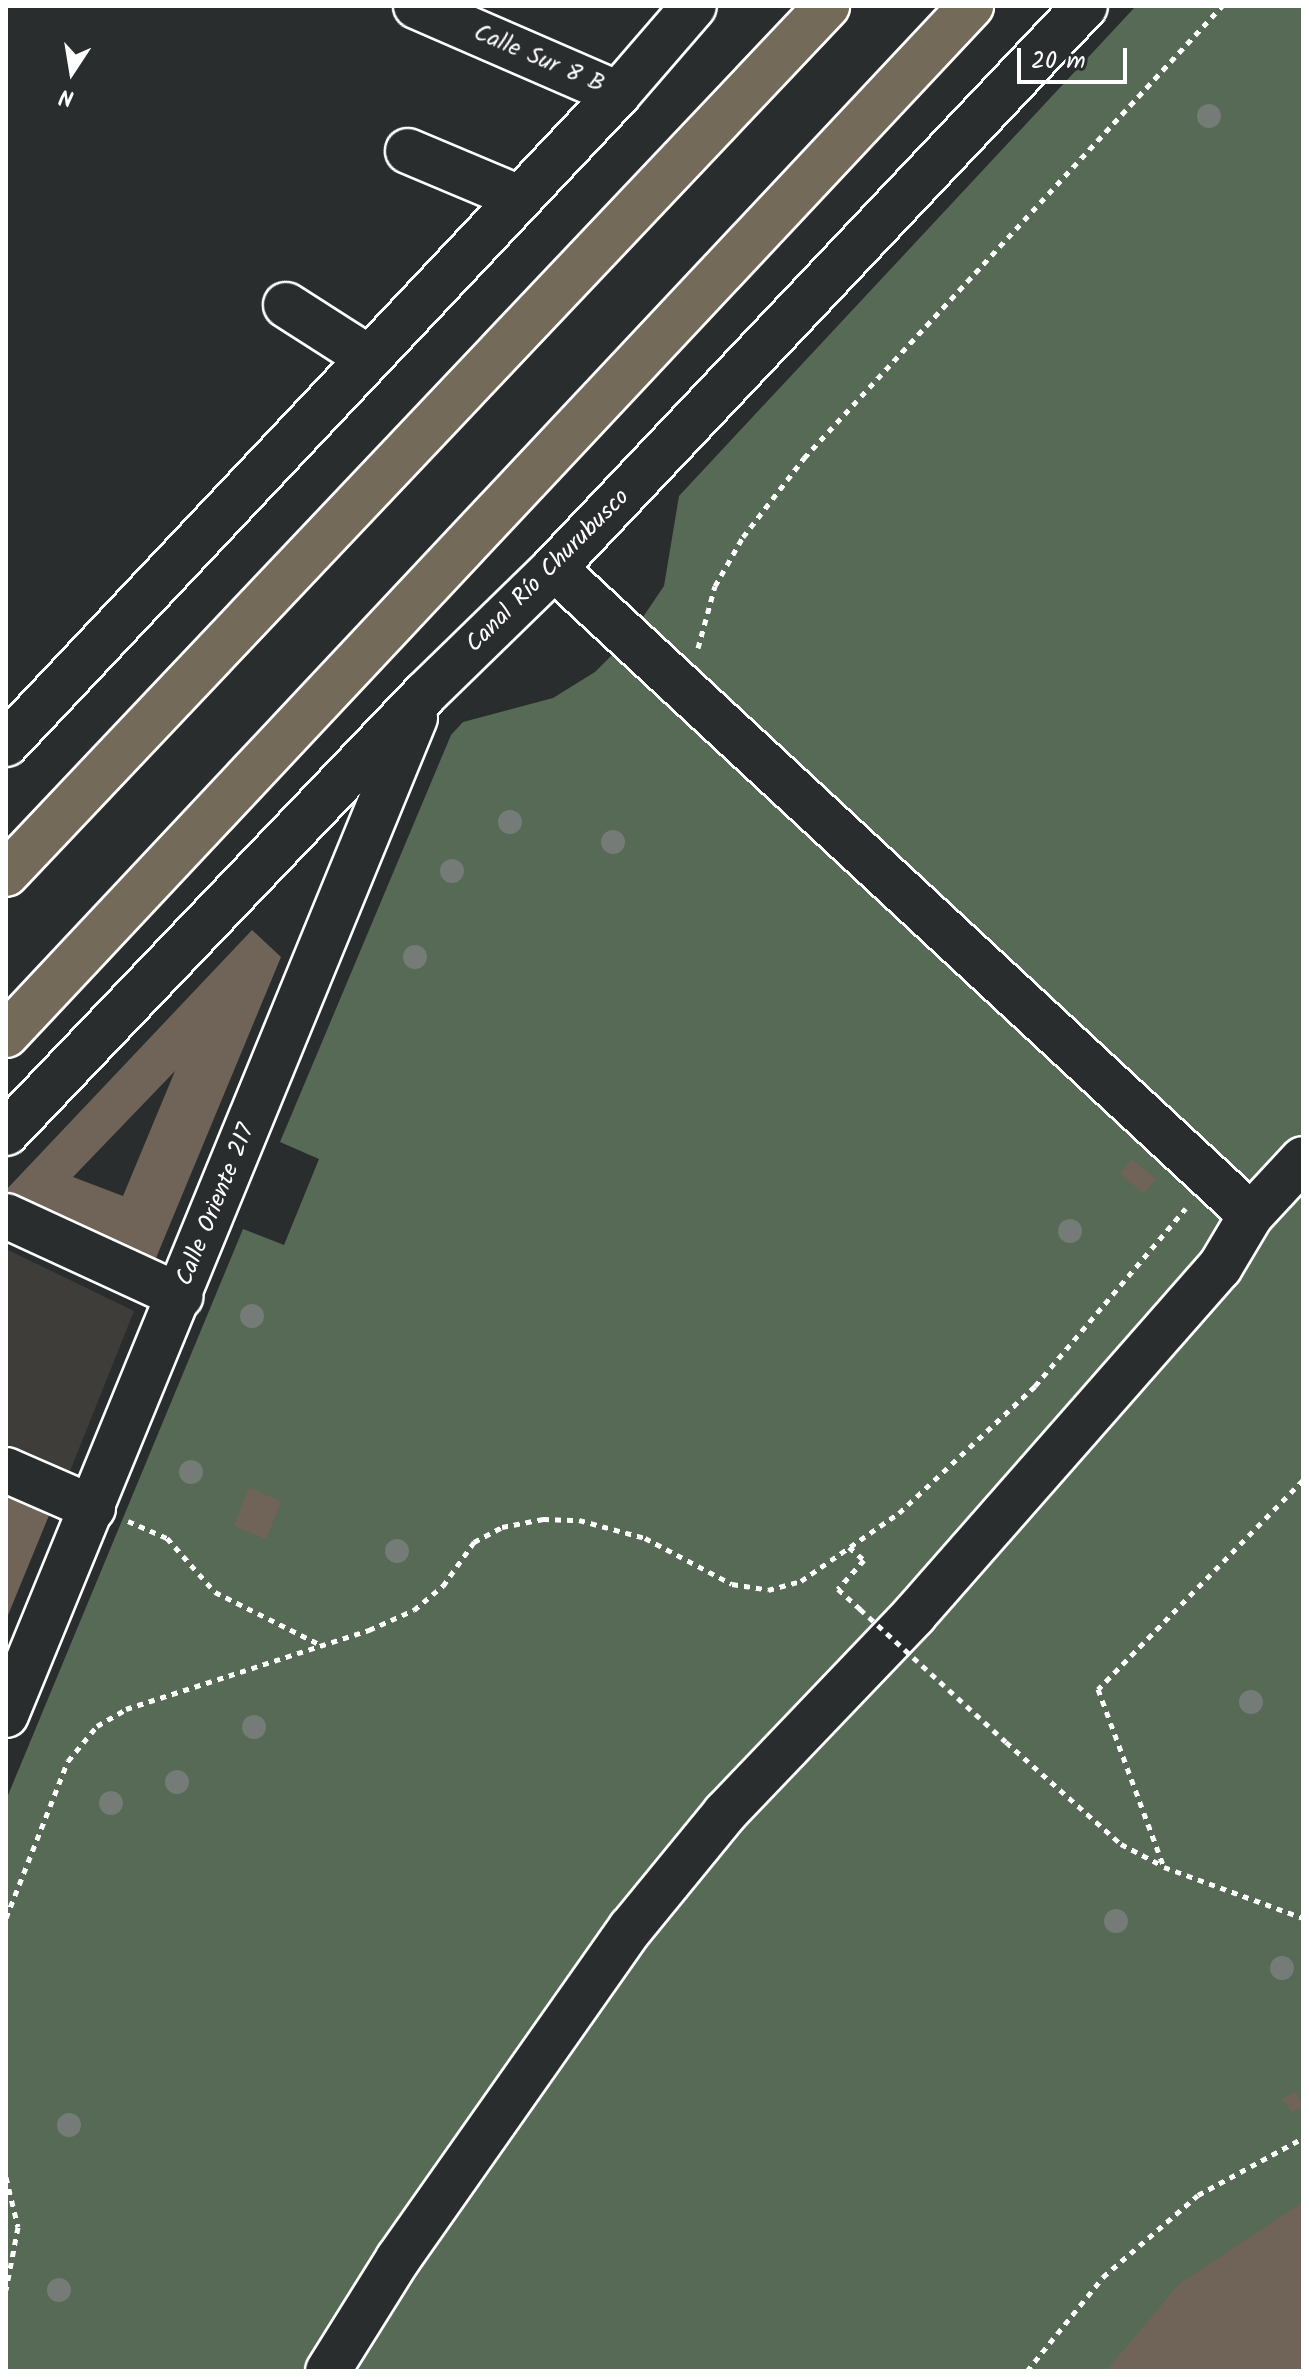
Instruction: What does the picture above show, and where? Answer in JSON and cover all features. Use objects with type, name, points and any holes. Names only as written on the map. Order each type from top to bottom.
[{"type":"main road","points":[[6,874],[827,6]]},
{"type":"main road","points":[[6,1035],[971,6]]},
{"type":"street","name":"Calle Sur 8 B","points":[[416,6],[618,94]]},
{"type":"street","points":[[6,744],[618,94],[694,6]]},
{"type":"street","name":"Canal Río Churubusco","points":[[6,1133],[425,694],[554,568],[1085,6]]},
{"type":"street","points":[[408,151],[520,198]]},
{"type":"street","points":[[286,305],[369,358]]},
{"type":"street","points":[[554,568],[1251,1215]]},
{"type":"street","name":"Calle Oriente 217","points":[[6,1715],[425,694]]},
{"type":"street","points":[[328,2371],[398,2259],[631,1928],[725,1813],[914,1615],[1220,1267],[1251,1215],[1303,1159]]},
{"type":"street","points":[[6,1216],[180,1296]]},
{"type":"street","points":[[6,1470],[93,1508]]},
{"type":"path","points":[[686,691],[715,586],[743,537],[804,458],[1222,6]]},
{"type":"path","points":[[6,1918],[68,1761],[97,1726],[126,1709],[322,1645],[414,1610],[443,1586],[474,1542],[502,1527],[543,1519],[579,1520],[645,1538],[732,1584],[768,1590],[801,1581],[899,1513],[1035,1386],[1212,1177]]},
{"type":"path","points":[[1164,1867],[1098,1689],[1303,1480]]},
{"type":"path","points":[[93,1508],[167,1538],[215,1592],[322,1645]]},
{"type":"path","points":[[849,1547],[864,1560],[838,1589],[1121,1844],[1164,1867],[1303,1918]]},
{"type":"path","points":[[1027,2371],[1103,2277],[1198,2195],[1303,2138]]},
{"type":"path","points":[[6,2177],[18,2227],[6,2290]]},
{"type":"shaded area","points":[[6,1249],[134,1311],[68,1476],[6,1451]]},
{"type":"green space","points":[[1136,6],[1303,6],[1303,2371],[6,2371],[6,1800],[243,1229],[284,1245],[319,1159],[280,1142],[451,735],[463,722],[553,698],[595,672],[628,639],[664,586],[679,496]]},
{"type":"building","points":[[252,930],[281,957],[156,1258],[6,1201],[6,1190]],"holes":[[[175,1071],[123,1196],[73,1177]]]},
{"type":"building","points":[[1132,1159],[1156,1179],[1144,1193],[1120,1174]]},
{"type":"building","points":[[249,1488],[281,1501],[266,1539],[234,1526]]},
{"type":"building","points":[[6,1495],[50,1513],[6,1620]]},
{"type":"building","points":[[1296,2091],[1303,2106],[1292,2113],[1282,2099]]},
{"type":"building","points":[[1303,2202],[1303,2371],[1106,2371],[1179,2284]]}]
